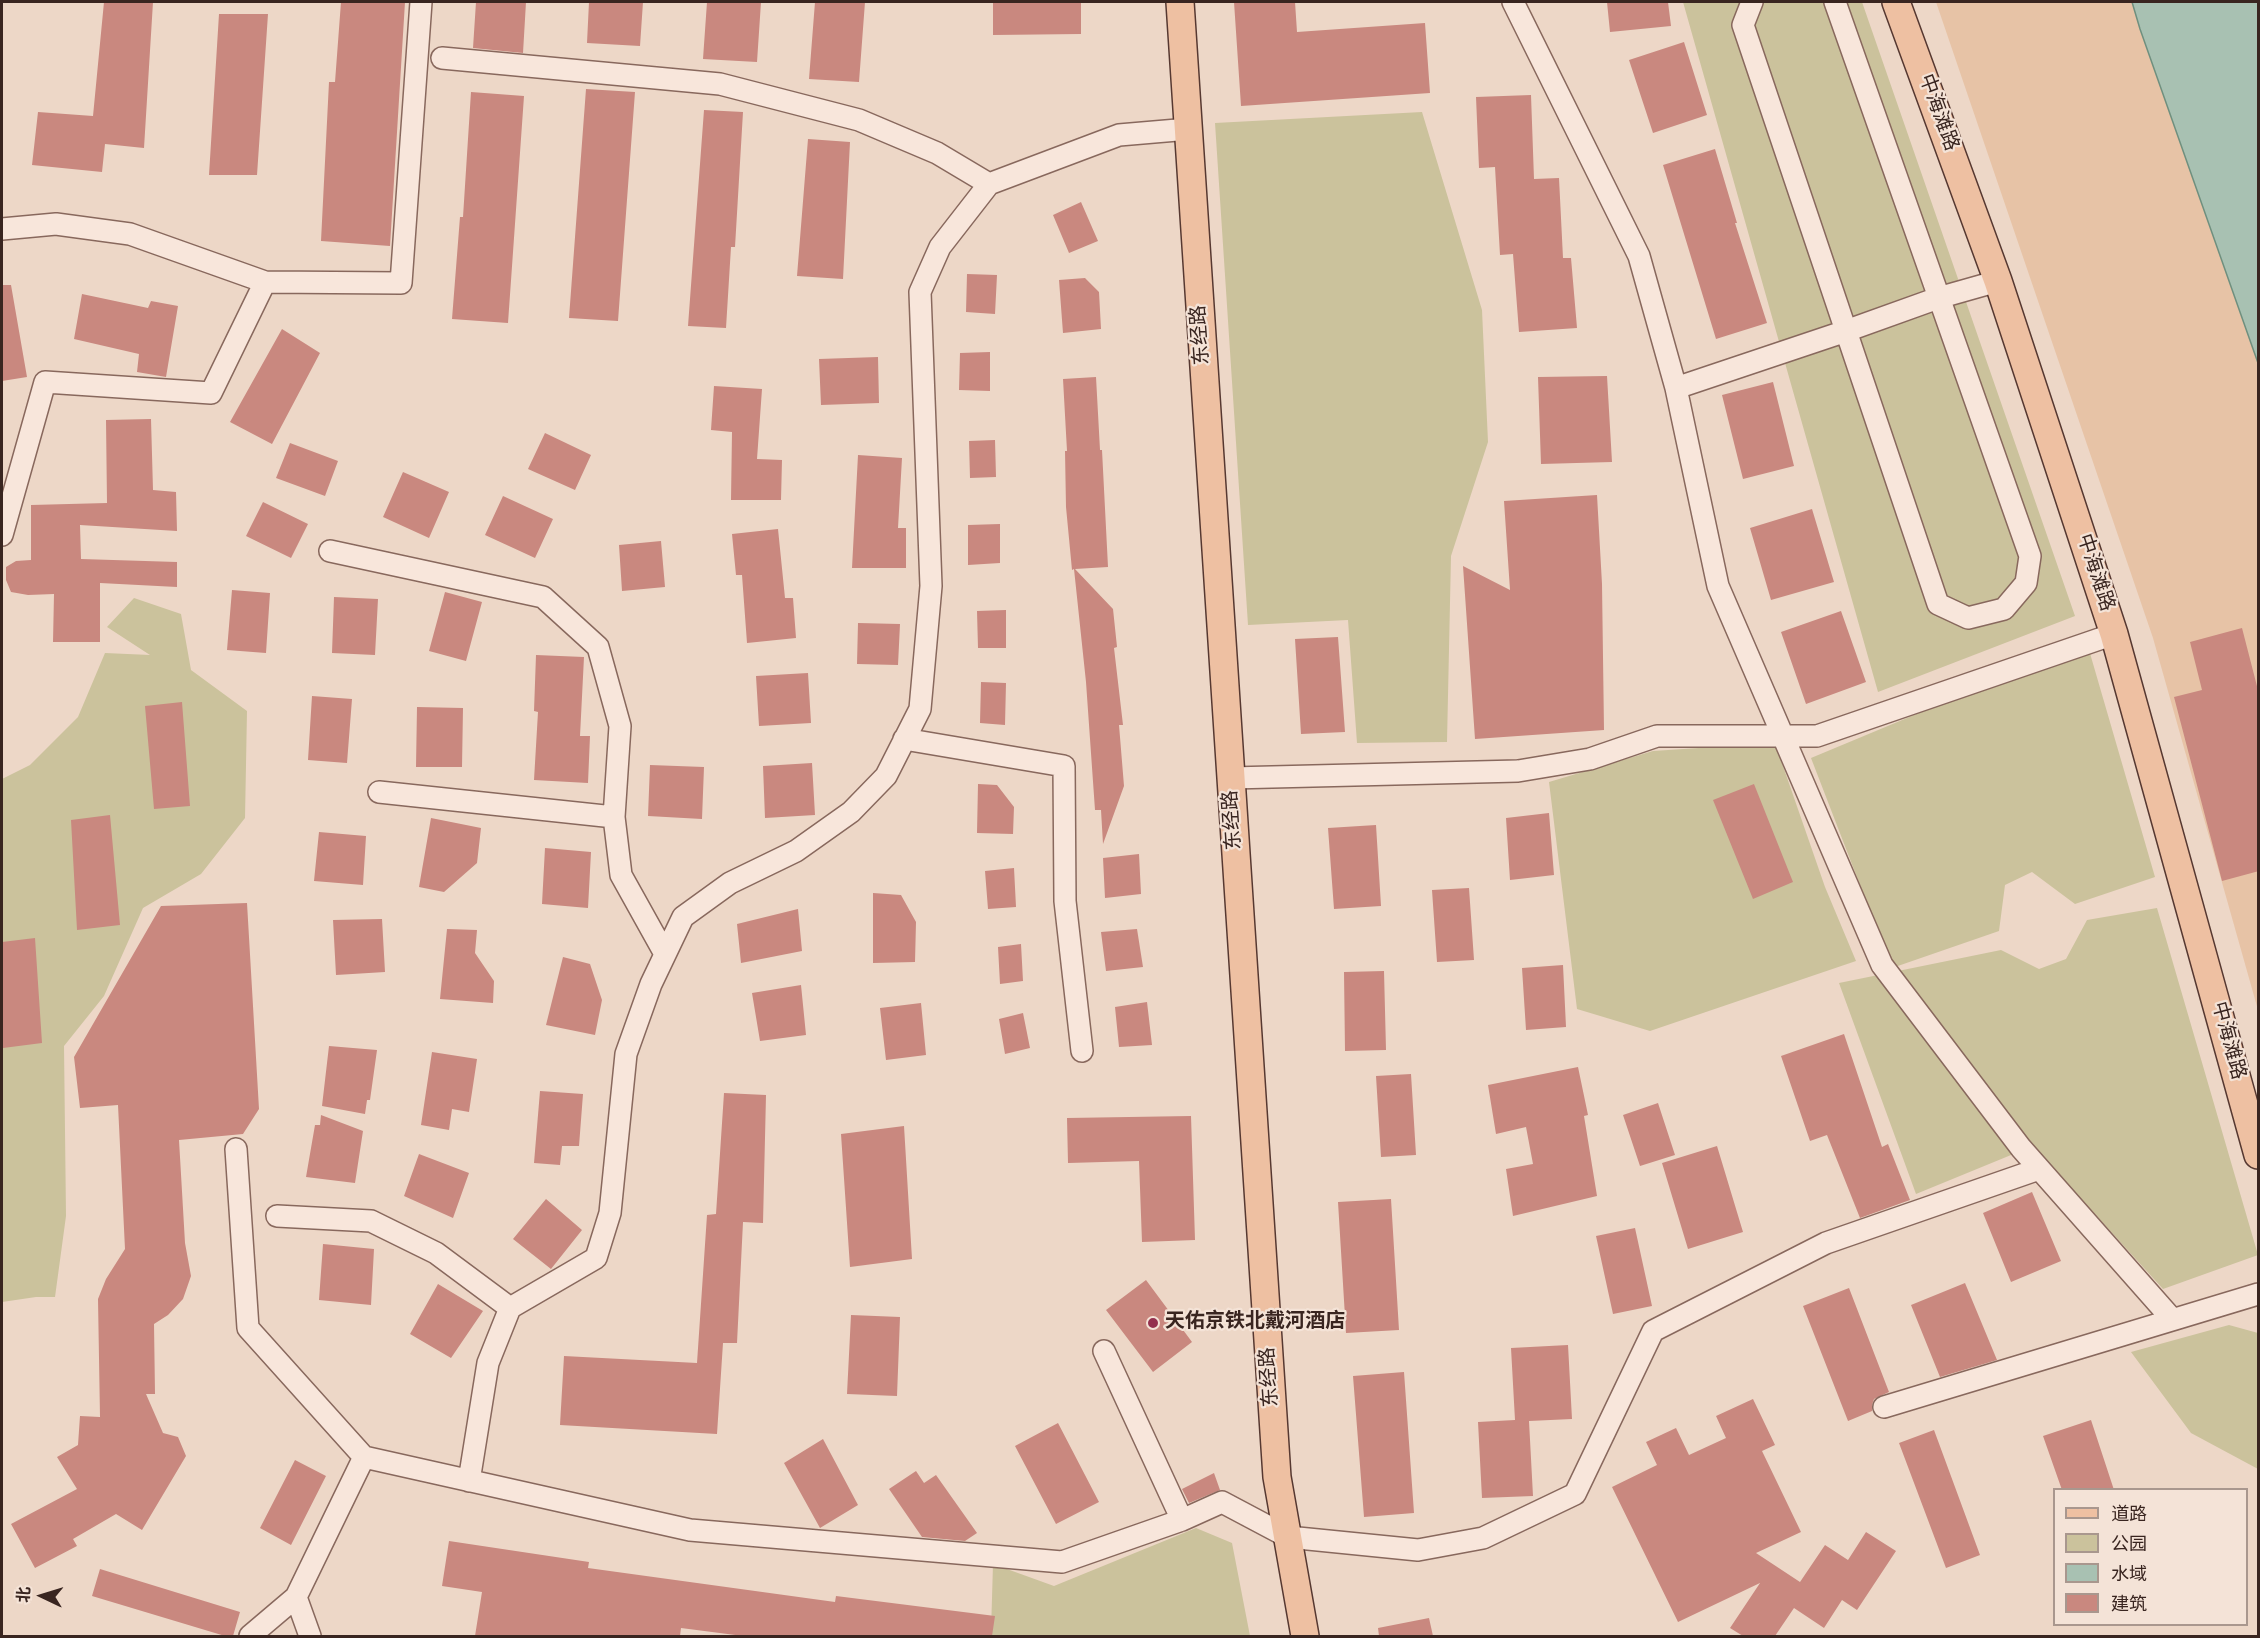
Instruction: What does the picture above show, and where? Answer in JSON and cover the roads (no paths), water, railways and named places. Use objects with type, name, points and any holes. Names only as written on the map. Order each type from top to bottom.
[{"type":"main road","name":"东经路","points":[[1180,2],[1277,1477],[1305,1636]]},
{"type":"main road","name":"中海滩路","points":[[1896,2],[1998,281],[2114,634],[2259,1155]]},
{"type":"street","points":[[2,229],[56,224],[130,234],[265,282],[401,283],[421,2]]},
{"type":"street","points":[[1514,2],[1639,256],[1676,388],[1718,586],[1881,965],[2039,1169],[2172,1320]]},
{"type":"street","points":[[1752,2],[1743,24],[1938,604],[1968,618],[2004,609],[2026,583],[2030,556],[1835,2]]},
{"type":"street","points":[[442,58],[720,84],[859,120],[937,153],[989,184]]},
{"type":"street","points":[[469,1480],[488,1363],[510,1308],[596,1258],[610,1213],[626,1054],[651,984],[683,917],[730,883],[796,851],[851,812],[886,776],[920,709],[931,586],[920,292],[940,247],[989,184],[1119,135],[1189,129]]},
{"type":"street","points":[[1676,388],[1938,298],[1998,281]]},
{"type":"street","points":[[2,535],[45,382],[211,393],[265,282]]},
{"type":"street","points":[[330,551],[543,597],[598,647],[620,726],[614,817],[621,875],[665,954]]},
{"type":"street","points":[[1231,778],[1518,771],[1590,759],[1657,736],[1817,736],[2114,634]]},
{"type":"street","points":[[904,739],[1064,766],[1065,901],[1082,1051]]},
{"type":"street","points":[[379,792],[614,817]]},
{"type":"street","points":[[236,1149],[248,1328],[364,1457],[690,1530],[1062,1562],[1182,1520],[1222,1502],[1288,1537],[1418,1550],[1483,1538],[1575,1494],[1653,1331],[1826,1242],[2039,1169]]},
{"type":"street","points":[[277,1216],[371,1221],[436,1253],[510,1308]]},
{"type":"street","points":[[1884,1407],[2259,1294]]},
{"type":"street","points":[[1104,1351],[1182,1520]]},
{"type":"street","points":[[250,1636],[296,1598],[364,1457]]},
{"type":"street","points":[[296,1598],[310,1636]]},
{"type":"water","points":[[2132,2],[2258,2],[2258,363],[2140,29]]},
{"type":"place","name":"天佑京铁北戴河酒店","points":[[1153,1323]]}]
